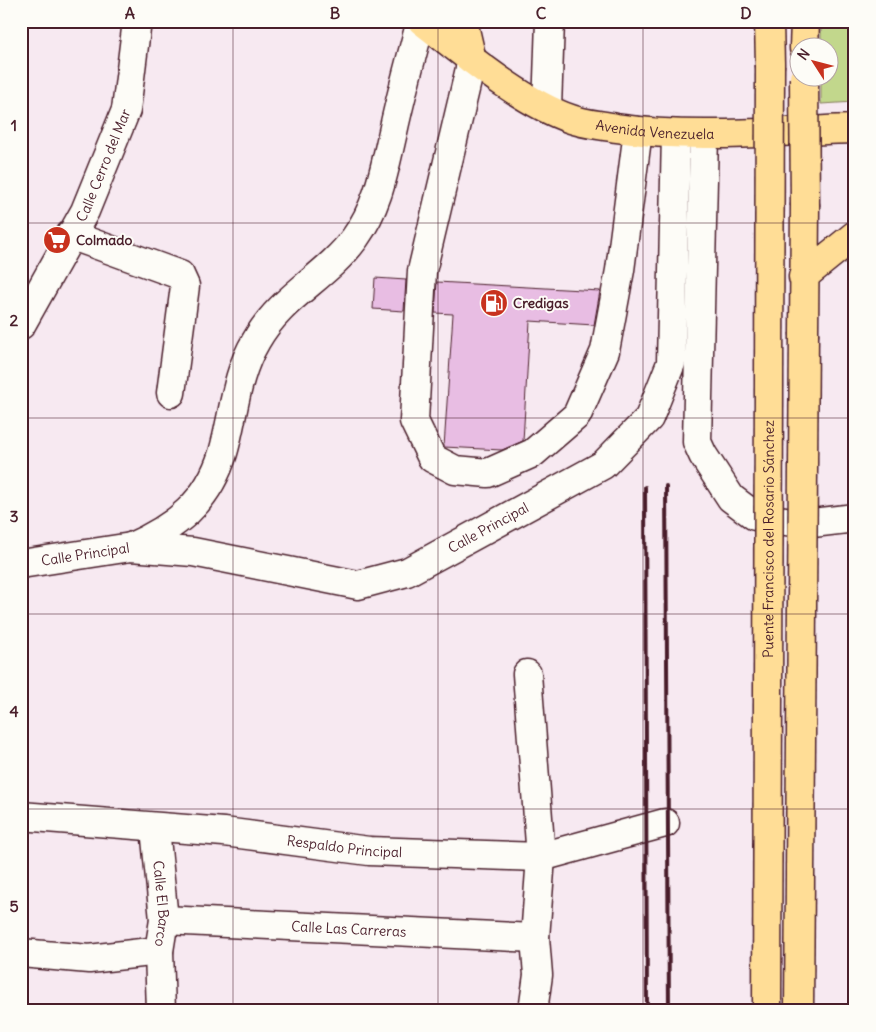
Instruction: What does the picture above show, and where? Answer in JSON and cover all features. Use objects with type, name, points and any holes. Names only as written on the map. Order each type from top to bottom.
[{"type":"main road","name":"Avenida Venezuela","points":[[421,21],[472,60],[547,108],[572,119],[638,131],[704,135],[855,129]]},
{"type":"main road","points":[[463,21],[472,60]]},
{"type":"main road","name":"Puente Francisco del Rosario Sánchez","points":[[767,1011],[769,21]]},
{"type":"main road","points":[[804,38],[805,21]]},
{"type":"main road","points":[[799,1011],[805,206],[804,88]]},
{"type":"main road","points":[[804,277],[855,235]]},
{"type":"street","name":"Calle Cerro del Mar","points":[[21,325],[85,211],[126,110],[137,21]]},
{"type":"street","points":[[131,547],[175,524],[205,492],[223,452],[239,380],[256,339],[290,297],[328,267],[347,248],[369,216],[383,180],[394,125],[421,21]]},
{"type":"street","points":[[547,108],[550,21]]},
{"type":"street","points":[[472,60],[422,271],[414,421],[432,458],[455,470],[488,473],[533,453],[578,415],[605,352],[620,270],[638,131]]},
{"type":"street","name":"Calle Principal","points":[[21,564],[131,547],[193,552],[358,584],[408,572],[602,465],[649,418],[671,364],[676,134]]},
{"type":"street","points":[[704,135],[697,442],[731,498],[755,516],[804,524],[855,518]]},
{"type":"street","points":[[70,235],[180,275],[184,286],[171,393]]},
{"type":"street","points":[[527,674],[541,857],[534,938],[538,975],[533,1011]]},
{"type":"street","name":"Respaldo Principal","points":[[21,816],[224,832],[369,851],[541,857],[665,823]]},
{"type":"street","name":"Calle El Barco","points":[[155,828],[164,920],[159,951],[161,1011]]},
{"type":"street","name":"Calle Las Carreras","points":[[164,920],[534,938]]},
{"type":"street","points":[[21,954],[89,959],[159,951]]},
{"type":"green space","points":[[821,21],[855,21],[855,102],[821,104],[821,88],[838,88],[838,38],[821,38]]},
{"type":"building","points":[[375,278],[406,280],[404,311],[373,309]]},
{"type":"building","points":[[437,282],[600,291],[594,325],[530,321],[523,441],[502,450],[444,447],[453,314],[435,313]]},
{"type":"railway","points":[[666,486],[669,1011]]},
{"type":"railway","points":[[645,487],[647,1011]]},
{"type":"place","name":"Colmado","points":[[57,240]]},
{"type":"place","name":"Credigas","points":[[494,303]]}]
